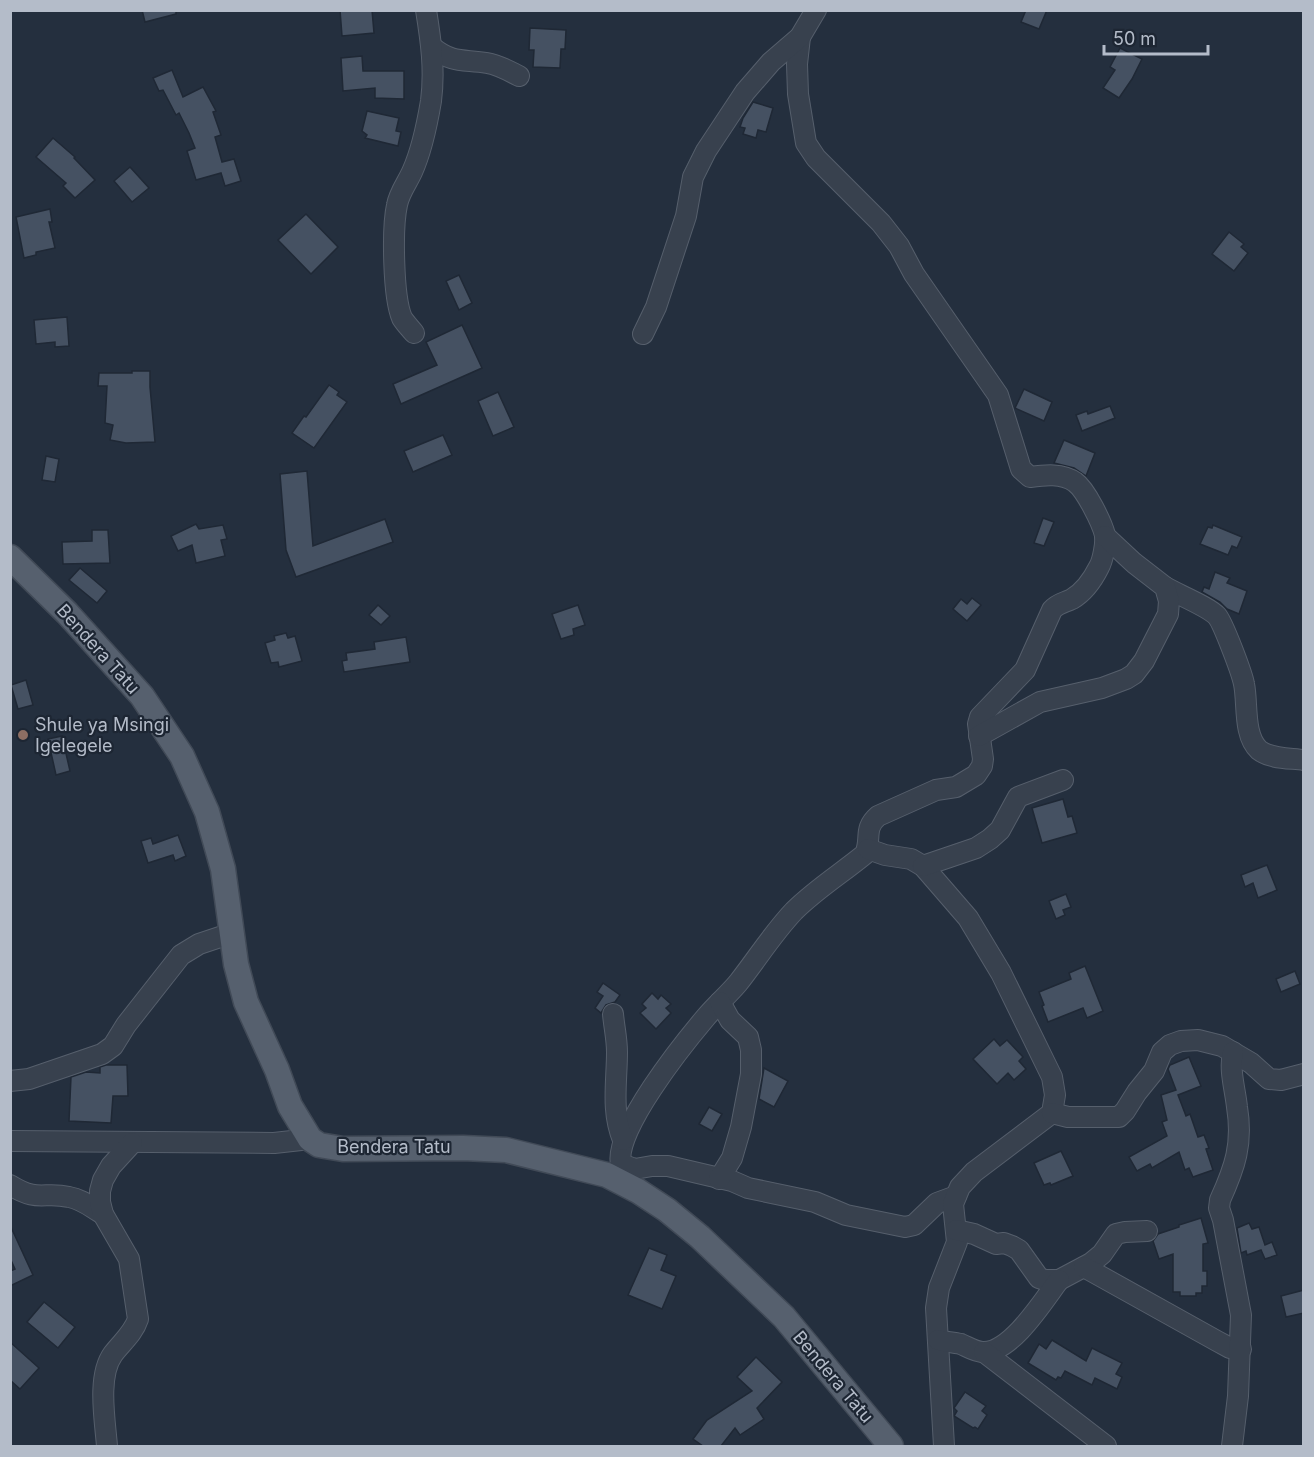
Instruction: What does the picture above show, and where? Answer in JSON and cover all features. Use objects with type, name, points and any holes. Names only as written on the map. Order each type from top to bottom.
[{"type":"main road","name":"Bendera Tatu","points":[[10,557],[67,613],[142,696],[182,756],[207,812],[224,869],[236,964],[246,1002],[291,1106],[310,1139],[319,1145],[343,1149],[506,1150],[607,1175],[638,1191],[668,1210],[700,1237],[784,1317],[891,1446]]},
{"type":"street","points":[[414,333],[403,320],[394,272],[397,205],[422,144],[430,102],[433,66],[426,10]]},
{"type":"street","points":[[643,334],[656,307],[686,216],[693,177],[706,151],[745,93],[771,62],[800,37],[816,10]]},
{"type":"street","points":[[800,37],[797,64],[798,84],[806,143],[816,158],[881,223],[899,246],[914,274],[998,395],[1021,469],[1030,477],[1061,476],[1076,483],[1086,495],[1105,536],[1165,587],[1208,609],[1218,617],[1244,682],[1252,741],[1259,750],[1269,755],[1304,760]]},
{"type":"street","points":[[432,47],[444,56],[456,60],[496,65],[519,76]]},
{"type":"street","points":[[868,849],[866,840],[869,827],[878,816],[936,790],[956,787],[976,775],[982,766],[983,759],[978,724],[980,717],[1025,670],[1052,610],[1058,604],[1083,592],[1101,566],[1105,536]]},
{"type":"street","points":[[979,736],[1040,702],[1102,688],[1134,674],[1168,614],[1165,587]]},
{"type":"street","points":[[923,866],[983,844],[1000,830],[1018,797],[1063,780]]},
{"type":"street","points":[[868,849],[885,855],[911,859],[923,866],[968,918],[1000,973],[1052,1077],[1055,1095],[1052,1113],[974,1173],[960,1187],[953,1204],[957,1242],[939,1288],[936,1308],[944,1446]]},
{"type":"street","points":[[868,849],[794,911],[682,1046],[635,1114],[623,1140],[619,1156],[621,1164],[635,1169],[668,1166],[814,1202],[846,1215],[905,1227],[914,1225],[937,1203],[956,1196]]},
{"type":"street","points":[[10,1082],[29,1079],[102,1053],[113,1046],[126,1025],[181,955],[199,944],[232,933]]},
{"type":"street","points":[[719,1179],[732,1158],[741,1127],[751,1074],[751,1050],[748,1037],[730,1020],[720,1002]]},
{"type":"street","points":[[613,1014],[617,1050],[617,1126],[623,1140]]},
{"type":"street","points":[[1052,1113],[1068,1117],[1119,1117],[1154,1071],[1162,1052],[1170,1045],[1181,1041],[1198,1040],[1222,1046],[1269,1078],[1281,1080],[1304,1074]]},
{"type":"street","points":[[1232,1446],[1238,1396],[1241,1315],[1225,1227],[1219,1208],[1239,1151],[1238,1108],[1230,1064],[1233,1052]]},
{"type":"street","points":[[10,1141],[274,1143],[310,1139]]},
{"type":"street","points":[[108,1446],[104,1374],[114,1353],[135,1327],[138,1319],[129,1260],[103,1214],[99,1191],[102,1180],[111,1166],[132,1143]]},
{"type":"street","points":[[10,1185],[35,1197],[69,1197],[80,1200],[103,1214]]},
{"type":"street","points":[[956,1230],[974,1234],[996,1244],[1005,1243],[1012,1246],[1019,1250],[1039,1278],[1059,1280]]},
{"type":"street","points":[[984,1352],[1008,1341],[1030,1318],[1059,1280],[1084,1267],[1102,1254],[1116,1234],[1147,1232]]},
{"type":"street","points":[[1084,1267],[1230,1348],[1241,1349]]},
{"type":"street","points":[[938,1340],[984,1352],[1106,1446]]},
{"type":"building","points":[[142,10],[176,10],[176,14],[145,22]]},
{"type":"building","points":[[340,10],[372,10],[374,33],[342,36]]},
{"type":"building","points":[[1026,10],[1047,10],[1039,29],[1021,22]]},
{"type":"building","points":[[530,28],[566,30],[565,49],[561,49],[560,68],[533,67],[534,50],[529,50]]},
{"type":"building","points":[[1120,48],[1142,59],[1119,98],[1103,88],[1115,70],[1110,67]]},
{"type":"building","points":[[362,56],[363,71],[404,71],[404,99],[375,98],[375,88],[343,91],[341,58]]},
{"type":"building","points":[[172,70],[183,97],[203,87],[216,111],[213,112],[221,135],[215,137],[222,162],[234,159],[241,181],[225,186],[221,173],[196,180],[187,151],[195,148],[189,133],[179,113],[176,115],[163,90],[159,91],[153,78]]},
{"type":"building","points":[[753,102],[773,108],[766,132],[758,130],[756,138],[743,134],[745,128],[740,127]]},
{"type":"building","points":[[367,111],[399,118],[396,131],[401,132],[398,146],[365,138],[367,135],[362,131]]},
{"type":"building","points":[[53,138],[75,157],[95,180],[75,198],[63,186],[66,183],[36,157]]},
{"type":"building","points":[[130,167],[149,188],[132,202],[114,181]]},
{"type":"building","points":[[50,209],[52,222],[49,222],[55,248],[36,252],[36,255],[24,258],[16,217]]},
{"type":"building","points":[[306,214],[338,247],[311,274],[278,240]]},
{"type":"building","points":[[1229,232],[1244,244],[1241,247],[1248,253],[1234,271],[1212,254]]},
{"type":"building","points":[[459,275],[472,303],[459,310],[446,281]]},
{"type":"building","points":[[67,317],[69,346],[55,347],[55,342],[36,344],[34,320]]},
{"type":"building","points":[[462,325],[482,368],[401,404],[393,384],[437,365],[426,342]]},
{"type":"building","points":[[132,371],[150,371],[155,442],[126,443],[110,440],[113,425],[105,423],[107,386],[98,386],[99,373],[132,373]]},
{"type":"building","points":[[329,385],[347,402],[314,448],[292,433]]},
{"type":"building","points":[[1024,389],[1052,402],[1044,421],[1015,408]]},
{"type":"building","points":[[498,392],[514,427],[493,436],[478,401]]},
{"type":"building","points":[[1110,406],[1115,418],[1082,431],[1076,415],[1087,411],[1088,414]]},
{"type":"building","points":[[443,435],[452,455],[413,472],[404,451]]},
{"type":"building","points":[[1064,440],[1095,453],[1086,476],[1074,468],[1054,463]]},
{"type":"building","points":[[46,456],[59,459],[55,482],[42,480]]},
{"type":"building","points":[[307,471],[313,546],[385,519],[393,542],[296,577],[286,550],[280,474]]},
{"type":"building","points":[[1043,518],[1054,522],[1044,546],[1034,543]]},
{"type":"building","points":[[196,524],[199,529],[223,525],[227,539],[221,540],[225,556],[196,563],[192,545],[178,551],[171,536]]},
{"type":"building","points":[[1213,525],[1242,537],[1237,548],[1232,546],[1228,555],[1200,544],[1208,527],[1212,528]]},
{"type":"building","points":[[92,530],[108,530],[110,563],[63,564],[62,542],[92,541]]},
{"type":"building","points":[[80,568],[107,591],[97,603],[69,580]]},
{"type":"building","points":[[1215,572],[1230,578],[1227,583],[1247,591],[1239,614],[1227,609],[1220,602],[1202,592],[1204,587],[1209,589]]},
{"type":"building","points":[[972,598],[981,605],[967,621],[953,609],[961,599],[967,604]]},
{"type":"building","points":[[378,605],[390,616],[381,625],[369,615]]},
{"type":"building","points":[[578,605],[585,625],[573,629],[574,635],[561,639],[552,614]]},
{"type":"building","points":[[286,633],[288,638],[295,636],[302,661],[279,667],[278,662],[271,663],[265,643],[275,640],[274,636]]},
{"type":"building","points":[[406,637],[410,662],[344,672],[342,661],[347,660],[346,653],[375,649],[374,642]]},
{"type":"building","points":[[26,680],[33,705],[18,709],[11,685]]},
{"type":"building","points":[[62,736],[70,771],[56,775],[48,739]]},
{"type":"building","points":[[1063,799],[1068,817],[1072,816],[1077,833],[1042,843],[1032,808]]},
{"type":"building","points":[[178,835],[186,856],[175,861],[173,855],[148,863],[141,841],[151,838],[153,844]]},
{"type":"building","points":[[1267,865],[1277,890],[1258,898],[1253,883],[1245,887],[1241,875]]},
{"type":"building","points":[[1066,894],[1071,907],[1063,910],[1065,915],[1056,919],[1049,901]]},
{"type":"building","points":[[1085,966],[1103,1011],[1087,1018],[1083,1008],[1048,1022],[1039,992],[1071,979],[1069,973]]},
{"type":"building","points":[[1295,971],[1300,984],[1281,992],[1276,979]]},
{"type":"building","points":[[603,983],[620,995],[615,1002],[606,1005],[601,1013],[595,1008],[603,996],[597,992]]},
{"type":"building","points":[[652,993],[658,999],[661,995],[671,1004],[666,1008],[671,1013],[656,1029],[640,1013],[646,1008],[642,1004]]},
{"type":"building","points":[[994,1039],[1000,1046],[1007,1040],[1023,1057],[1019,1061],[1026,1069],[1014,1080],[1008,1073],[997,1084],[973,1059]]},
{"type":"building","points":[[1189,1057],[1201,1086],[1178,1095],[1186,1116],[1190,1114],[1198,1137],[1204,1135],[1213,1170],[1193,1177],[1189,1168],[1185,1170],[1179,1152],[1152,1168],[1150,1164],[1137,1171],[1129,1157],[1167,1136],[1162,1122],[1167,1120],[1161,1095],[1176,1090],[1168,1069],[1170,1065]]},
{"type":"building","points":[[127,1065],[128,1096],[113,1096],[111,1123],[69,1121],[71,1077],[86,1072],[100,1073],[100,1067]]},
{"type":"building","points":[[764,1068],[788,1081],[774,1107],[759,1099]]},
{"type":"building","points":[[709,1107],[722,1114],[712,1131],[699,1124]]},
{"type":"building","points":[[1061,1151],[1073,1176],[1051,1185],[1050,1183],[1044,1185],[1034,1163]]},
{"type":"building","points":[[1201,1218],[1208,1243],[1203,1244],[1203,1271],[1207,1271],[1207,1286],[1202,1286],[1202,1293],[1196,1293],[1196,1296],[1180,1296],[1180,1292],[1173,1292],[1173,1254],[1159,1259],[1153,1241],[1158,1234]]},
{"type":"building","points":[[1249,1223],[1252,1229],[1259,1227],[1265,1245],[1272,1242],[1277,1255],[1265,1259],[1261,1250],[1247,1255],[1246,1251],[1241,1253],[1237,1228]]},
{"type":"building","points":[[10,1225],[33,1275],[10,1286],[10,1271],[15,1269],[10,1258]]},
{"type":"building","points":[[649,1248],[667,1255],[661,1270],[676,1276],[662,1309],[628,1295]]},
{"type":"building","points":[[1304,1290],[1304,1313],[1286,1317],[1281,1296]]},
{"type":"building","points":[[44,1302],[75,1327],[58,1348],[27,1322]]},
{"type":"building","points":[[1052,1340],[1086,1361],[1092,1348],[1122,1363],[1116,1374],[1122,1377],[1117,1389],[1095,1378],[1092,1385],[1065,1371],[1061,1378],[1058,1377],[1056,1380],[1028,1363],[1039,1344],[1046,1349]]},
{"type":"building","points":[[10,1342],[39,1368],[20,1389],[10,1380]]},
{"type":"building","points":[[756,1357],[782,1382],[757,1408],[764,1419],[740,1435],[735,1428],[721,1446],[703,1446],[693,1439],[707,1420],[752,1391],[737,1377]]},
{"type":"building","points":[[965,1392],[986,1406],[982,1411],[987,1415],[978,1429],[954,1416],[957,1411],[954,1408]]},
{"type":"place","name":"Shule ya Msingi Igelegele","points":[[23,735]]}]
